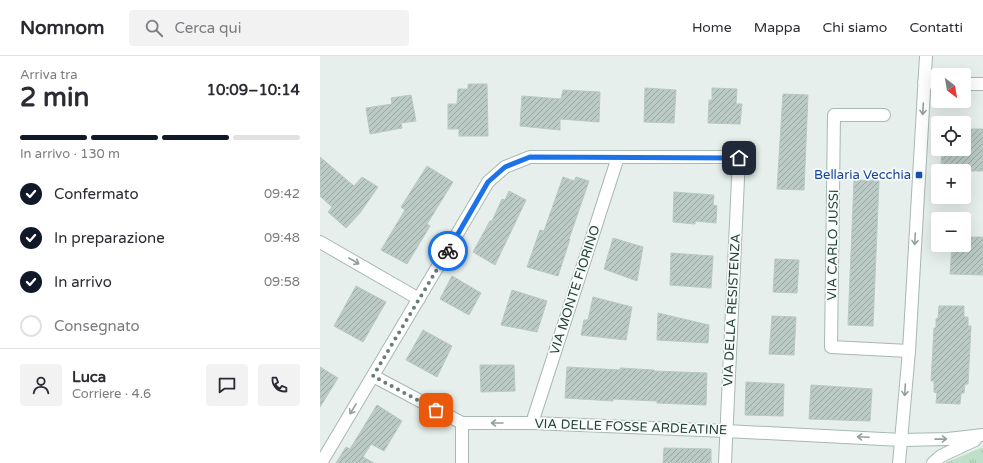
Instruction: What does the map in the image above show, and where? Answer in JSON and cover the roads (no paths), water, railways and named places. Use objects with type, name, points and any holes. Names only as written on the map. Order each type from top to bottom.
[{"type":"street","points":[[899,463],[909,351],[926,56]]},
{"type":"street","points":[[924,82],[931,82]]},
{"type":"street","points":[[971,84],[983,84]]},
{"type":"street","name":"VIA CARLO JUSSI","points":[[884,115],[834,115],[831,347],[909,351]]},
{"type":"street","points":[[321,463],[488,182],[505,167],[530,157],[618,157]]},
{"type":"street","name":"VIA DELLA RESISTENZA","points":[[618,157],[739,158],[725,463]]},
{"type":"street","name":"VIA MONTE FIORINO","points":[[532,423],[618,157]]},
{"type":"street","points":[[320,242],[419,299]]},
{"type":"street","name":"VIA DELLE FOSSE ARDEATINE","points":[[373,376],[462,423],[532,423],[902,440]]},
{"type":"street","points":[[462,423],[462,463]]},
{"type":"street","points":[[902,440],[948,439],[983,436]]},
{"type":"street","points":[[933,463],[941,456],[983,436]]},
{"type":"place","name":"Bellaria Vecchia","points":[[919,175]]}]
